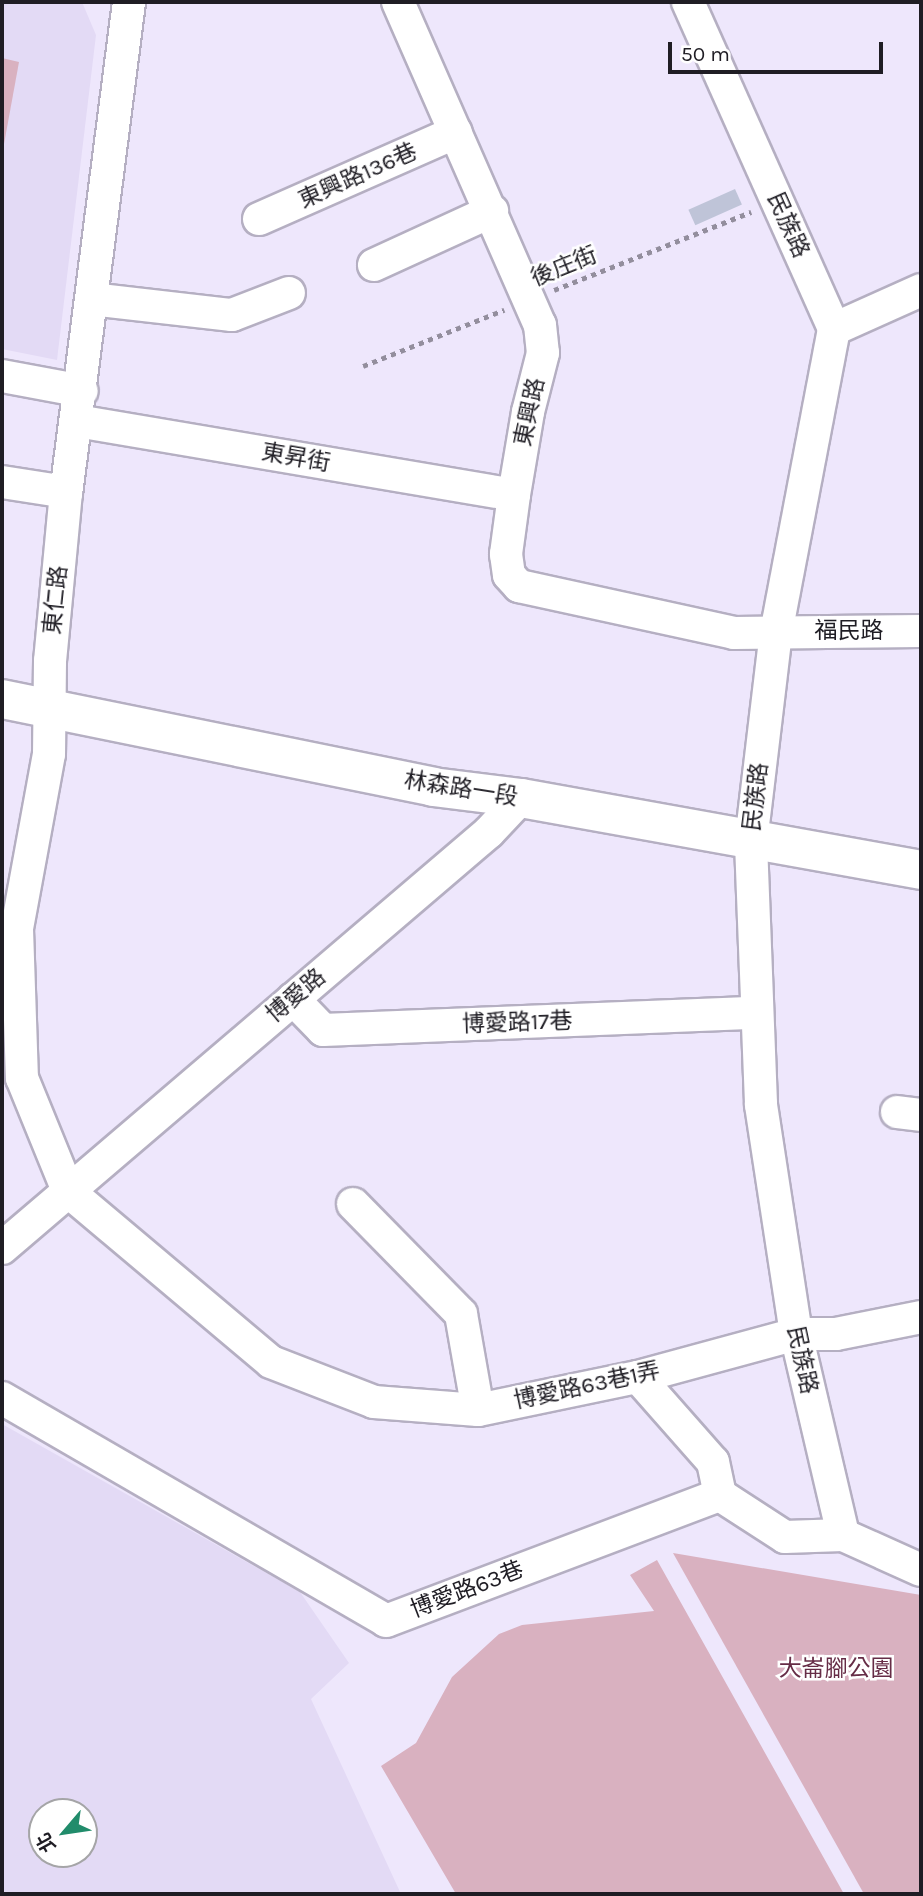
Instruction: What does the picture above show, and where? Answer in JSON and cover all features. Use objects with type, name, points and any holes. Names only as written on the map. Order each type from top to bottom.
[{"type":"main road","name":"林森路一段","points":[[2,699],[52,707],[433,787],[521,798],[751,842],[921,870]]},
{"type":"street","name":"東仁路","points":[[68,1191],[22,1078],[17,929],[49,754],[52,707],[50,661],[66,492],[129,2]]},
{"type":"street","name":"東興路","points":[[398,2],[531,300],[544,353],[528,412],[514,495],[506,554],[509,575],[519,586],[734,633],[776,632]]},
{"type":"street","name":"民族路","points":[[688,2],[834,329],[776,632],[751,842],[755,1013],[761,1105],[796,1335],[843,1535]]},
{"type":"street","name":"東興路136巷","points":[[259,219],[456,132]]},
{"type":"street","points":[[374,265],[492,211]]},
{"type":"street","points":[[834,329],[921,290]]},
{"type":"street","points":[[91,299],[232,315],[289,293]]},
{"type":"street","name":"東昇街","points":[[2,376],[79,406],[514,495]]},
{"type":"street","points":[[2,482],[66,492]]},
{"type":"street","name":"福民路","points":[[776,632],[921,631]]},
{"type":"street","name":"博愛路","points":[[2,1248],[489,832],[521,798]]},
{"type":"street","name":"博愛路17巷","points":[[293,999],[323,1030],[755,1013]]},
{"type":"street","name":"博愛路63巷1弄","points":[[68,1191],[271,1362],[374,1402],[478,1410],[638,1377],[796,1335],[836,1335],[921,1317]]},
{"type":"street","points":[[353,1205],[461,1314],[478,1410]]},
{"type":"street","points":[[638,1377],[713,1462],[720,1495],[785,1536],[843,1535],[921,1570]]},
{"type":"street","name":"博愛路63巷","points":[[2,1398],[386,1621],[720,1495]]},
{"type":"path","name":"後庄街","points":[[363,366],[778,201]]},
{"type":"shaded area","points":[[2,2],[82,2],[96,35],[57,360],[2,349]]},
{"type":"shaded area","points":[[2,1424],[300,1592],[349,1663],[311,1699],[401,1894],[2,1894]]},
{"type":"green space","points":[[2,58],[19,62],[2,155]]},
{"type":"green space","name":"大崙腳公園","points":[[673,1553],[921,1595],[921,1894],[864,1894]]},
{"type":"green space","points":[[657,1560],[844,1894],[456,1894],[381,1766],[416,1743],[452,1677],[499,1634],[522,1625],[654,1611],[630,1575]]},
{"type":"building","points":[[735,189],[742,205],[695,225],[688,210]]}]
